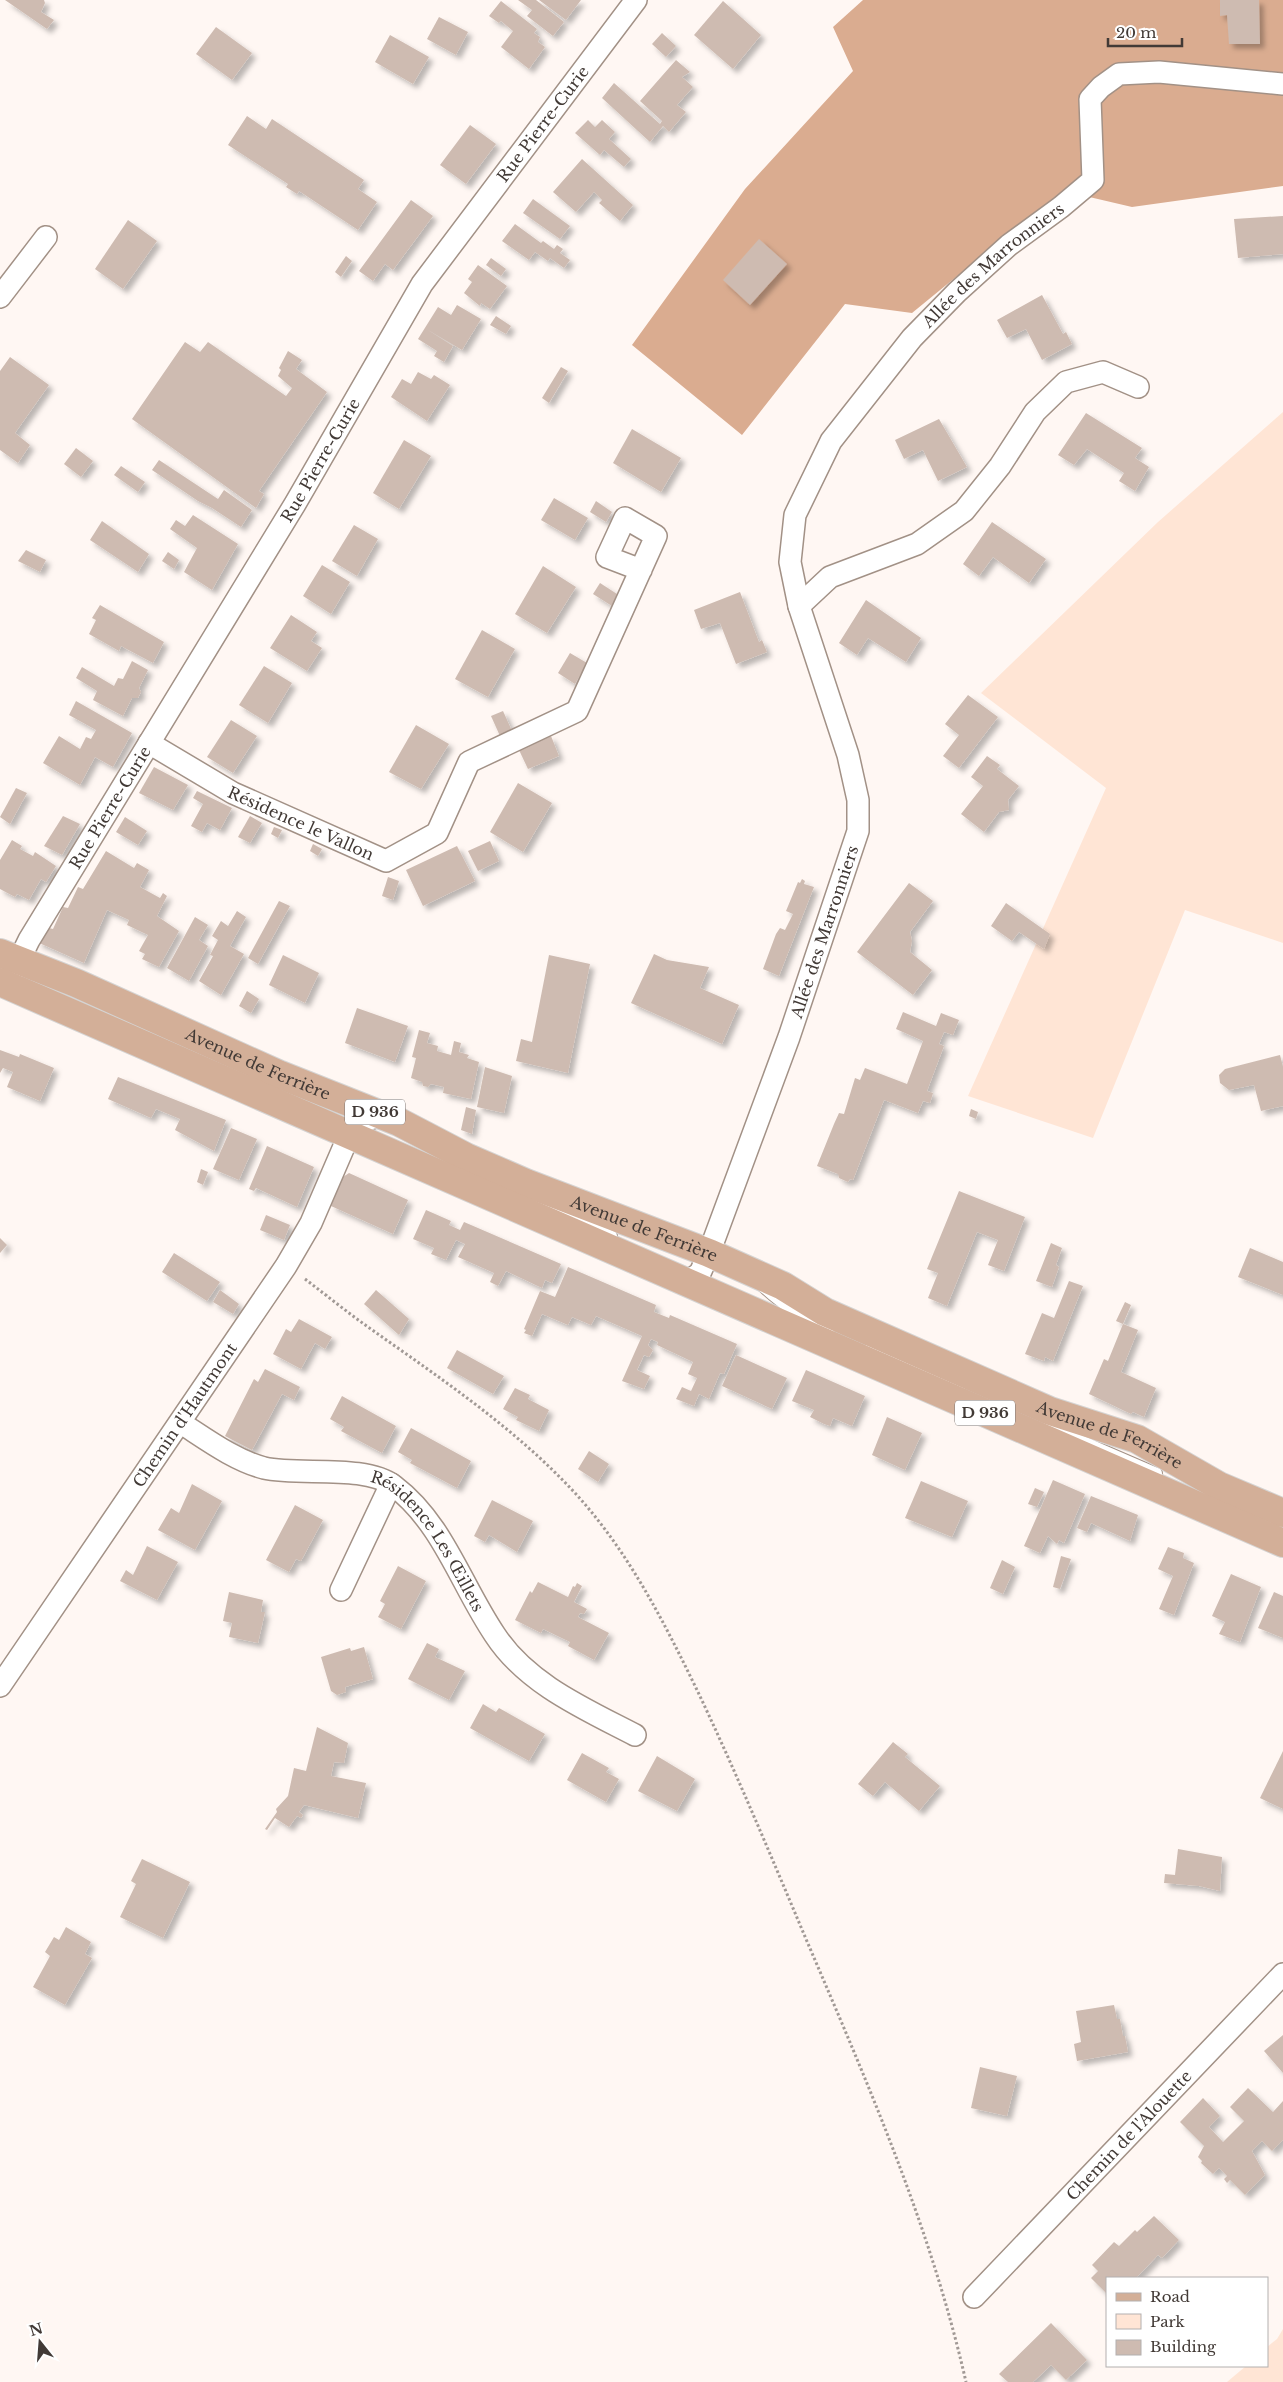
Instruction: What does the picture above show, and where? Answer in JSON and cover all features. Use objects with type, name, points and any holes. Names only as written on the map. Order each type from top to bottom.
[{"type":"main road","name":"Avenue de Ferrière","points":[[11,953],[278,1074],[331,1094],[361,1125],[466,1157],[526,1183],[700,1266],[719,1296],[1283,1543]]},
{"type":"main road","name":"Avenue de Ferrière","points":[[8,986],[170,1055],[361,1125],[700,1266],[744,1269],[783,1286],[825,1312],[1050,1411],[1137,1439],[1219,1486],[1283,1513]]},
{"type":"street","name":"Rue Pierre-Curie","points":[[8,986],[11,953],[149,743],[296,504],[422,284],[636,0]]},
{"type":"street","name":"Allée des Marronniers","points":[[700,1266],[789,1037],[858,831],[858,800],[848,755],[799,606],[790,562],[795,515],[831,441],[912,338],[957,292],[1009,245],[1061,207],[1093,180],[1090,99],[1101,87],[1119,74],[1159,72],[1283,84]]},
{"type":"street","points":[[0,297],[46,237]]},
{"type":"street","points":[[799,606],[830,577],[917,544],[964,511],[1000,466],[1035,412],[1066,382],[1103,372],[1138,387]]},
{"type":"street","name":"Résidence le Vallon","points":[[149,743],[234,793],[386,861],[437,833],[469,762],[577,711],[641,570]]},
{"type":"street","name":"Chemin d'Hautmont","points":[[0,1686],[181,1423],[286,1266],[311,1223],[361,1125]]},
{"type":"street","name":"Résidence Les Œillets","points":[[181,1423],[229,1453],[263,1468],[306,1473],[336,1472],[367,1475],[391,1484],[411,1499],[432,1524],[495,1636],[520,1664],[554,1692],[635,1735]]},
{"type":"street","points":[[341,1590],[391,1484]]},
{"type":"street","name":"Chemin de l'Alouette","points":[[974,2297],[1283,1974]]},
{"type":"lane","points":[[8,986],[45,991],[71,1001]]},
{"type":"lane","points":[[524,1196],[601,1230],[668,1266],[700,1266]]},
{"type":"lane","points":[[744,1269],[777,1301],[806,1319],[842,1336]]},
{"type":"lane","points":[[859,1343],[972,1392]]},
{"type":"lane","points":[[1041,1423],[1163,1476]]},
{"type":"path","points":[[286,1266],[466,1398],[526,1445],[575,1493],[592,1513],[614,1540],[640,1581],[675,1644],[712,1721],[774,1860],[864,2072],[896,2154],[935,2267],[966,2382]]},
{"type":"green space","points":[[1283,412],[1283,943],[1185,910],[1093,1138],[968,1096],[1106,788],[981,693],[1158,522]]},
{"type":"green space","points":[[1283,2329],[1283,2382],[1227,2382],[1245,2367],[1268,2367],[1268,2346],[1277,2339]]},
{"type":"shaded area","points":[[863,0],[1283,0],[1283,186],[1132,207],[1068,192],[1000,241],[912,313],[845,304],[742,435],[632,345],[745,189],[853,71],[833,27]]},
{"type":"building","points":[[5,0],[44,0],[45,3],[41,12],[54,20],[47,29]]},
{"type":"building","points":[[518,0],[536,0],[564,22],[553,36],[527,16],[532,10]]},
{"type":"building","points":[[539,0],[581,0],[566,20]]},
{"type":"building","points":[[1220,0],[1259,0],[1260,44],[1229,44],[1227,15],[1220,16]]},
{"type":"building","points":[[501,1],[537,29],[534,33],[540,37],[538,42],[545,47],[529,69],[501,47],[513,31],[501,21],[499,23],[489,16]]},
{"type":"building","points":[[723,1],[761,35],[733,69],[694,35]]},
{"type":"building","points":[[439,17],[468,32],[456,55],[427,39]]},
{"type":"building","points":[[216,27],[252,53],[232,80],[196,54]]},
{"type":"building","points":[[662,33],[676,46],[666,57],[652,44]]},
{"type":"building","points":[[390,35],[429,57],[413,84],[375,62]]},
{"type":"building","points":[[676,60],[690,72],[682,77],[693,87],[677,105],[686,112],[669,132],[663,126],[650,142],[602,98],[614,83],[660,124],[662,121],[640,101]]},
{"type":"building","points":[[247,116],[266,129],[272,119],[364,180],[358,189],[377,202],[358,230],[299,191],[297,194],[286,187],[288,184],[228,145]]},
{"type":"building","points":[[588,120],[595,127],[602,120],[615,132],[609,139],[631,159],[624,167],[604,150],[600,155],[575,133]]},
{"type":"building","points":[[470,125],[496,144],[466,184],[440,165]]},
{"type":"building","points":[[582,159],[633,205],[620,221],[599,203],[602,200],[594,192],[576,212],[553,192]]},
{"type":"building","points":[[533,199],[570,226],[560,239],[523,213]]},
{"type":"building","points":[[411,200],[433,216],[393,270],[385,264],[373,281],[359,271]]},
{"type":"building","points":[[1283,216],[1283,254],[1238,258],[1234,219]]},
{"type":"building","points":[[128,220],[157,241],[123,289],[95,269]]},
{"type":"building","points":[[515,224],[541,243],[543,241],[554,249],[557,245],[563,249],[560,253],[570,260],[564,268],[550,258],[548,261],[535,252],[529,260],[502,241]]},
{"type":"building","points":[[759,239],[787,264],[750,305],[723,280]]},
{"type":"building","points":[[346,256],[352,261],[341,277],[335,272]]},
{"type":"building","points":[[491,258],[506,269],[501,276],[486,265]]},
{"type":"building","points":[[478,265],[507,286],[490,309],[481,303],[480,306],[464,293],[472,282],[468,279]]},
{"type":"building","points":[[1042,295],[1063,334],[1066,332],[1072,344],[1042,360],[1026,329],[1007,338],[997,320]]},
{"type":"building","points":[[457,305],[481,319],[462,350],[428,330],[453,346],[444,362],[434,356],[437,351],[418,339],[438,307],[451,315]]},
{"type":"building","points":[[496,316],[511,326],[506,334],[490,325]]},
{"type":"building","points":[[185,342],[200,352],[208,342],[286,396],[292,388],[278,376],[281,370],[279,368],[288,351],[302,360],[296,369],[327,392],[259,491],[264,494],[256,508],[132,419]]},
{"type":"building","points":[[10,357],[49,385],[15,433],[30,445],[18,463],[0,450],[0,371]]},
{"type":"building","points":[[561,367],[568,371],[549,403],[542,398]]},
{"type":"building","points":[[418,372],[431,379],[434,375],[450,385],[427,421],[391,397],[402,379],[411,384]]},
{"type":"building","points":[[1086,413],[1142,448],[1135,458],[1149,467],[1135,491],[1119,481],[1124,473],[1087,449],[1074,465],[1058,455]]},
{"type":"building","points":[[939,419],[967,467],[938,481],[923,450],[904,459],[895,440]]},
{"type":"building","points":[[632,429],[681,458],[661,492],[613,463]]},
{"type":"building","points":[[404,440],[431,456],[399,509],[373,493]]},
{"type":"building","points":[[76,448],[93,461],[81,477],[64,464]]},
{"type":"building","points":[[159,460],[218,499],[224,490],[252,510],[241,527],[152,470]]},
{"type":"building","points":[[121,466],[145,482],[138,492],[114,475]]},
{"type":"building","points":[[554,498],[588,518],[575,540],[541,520]]},
{"type":"building","points":[[596,501],[612,512],[606,522],[590,512]]},
{"type":"building","points":[[193,515],[238,544],[212,590],[184,572],[197,548],[170,529],[176,520],[185,526]]},
{"type":"building","points":[[102,521],[149,554],[138,572],[90,540]]},
{"type":"building","points":[[992,522],[1046,559],[1029,583],[993,557],[979,576],[963,564]]},
{"type":"building","points":[[354,525],[378,539],[357,576],[332,561]]},
{"type":"building","points":[[26,550],[46,560],[40,572],[18,561]]},
{"type":"building","points":[[168,552],[179,560],[174,569],[162,561]]},
{"type":"building","points":[[322,565],[350,582],[331,614],[303,596]]},
{"type":"building","points":[[543,566],[576,587],[547,633],[515,614]]},
{"type":"building","points":[[600,583],[617,594],[612,606],[593,594]]},
{"type":"building","points":[[740,592],[759,642],[762,640],[767,652],[736,664],[720,623],[701,629],[694,610]]},
{"type":"building","points":[[866,600],[921,638],[906,662],[868,638],[857,655],[839,643]]},
{"type":"building","points":[[100,605],[164,642],[153,663],[121,646],[119,651],[89,634],[96,620],[92,618]]},
{"type":"building","points":[[291,615],[317,632],[311,641],[322,648],[307,671],[270,648]]},
{"type":"building","points":[[482,630],[515,649],[488,697],[455,679]]},
{"type":"building","points":[[570,653],[587,663],[575,684],[558,673]]},
{"type":"building","points":[[132,661],[148,670],[139,688],[141,692],[138,698],[132,698],[123,716],[93,700],[97,691],[76,678],[82,667],[114,686],[118,678],[123,679]]},
{"type":"building","points":[[264,666],[292,683],[268,723],[239,705]]},
{"type":"building","points":[[968,695],[998,717],[959,768],[943,756],[959,735],[945,724]]},
{"type":"building","points":[[76,701],[132,733],[113,767],[95,757],[80,785],[43,763],[59,736],[80,749],[86,737],[91,739],[96,730],[69,715]]},
{"type":"building","points":[[503,711],[512,731],[500,736],[491,716]]},
{"type":"building","points":[[231,720],[257,736],[233,773],[207,757]]},
{"type":"building","points":[[416,725],[449,744],[421,789],[389,772]]},
{"type":"building","points":[[551,736],[559,756],[528,769],[519,750]]},
{"type":"building","points":[[987,756],[1000,765],[997,769],[1019,786],[1008,800],[1009,810],[999,812],[984,832],[961,814],[983,786],[971,777]]},
{"type":"building","points":[[154,767],[188,785],[173,810],[139,793]]},
{"type":"building","points":[[518,783],[552,803],[523,852],[490,832]]},
{"type":"building","points":[[16,788],[27,793],[10,824],[0,817]]},
{"type":"building","points":[[197,791],[232,808],[220,830],[207,823],[202,832],[191,826],[203,804],[193,798]]},
{"type":"building","points":[[63,816],[80,824],[62,855],[44,846]]},
{"type":"building","points":[[250,816],[262,823],[250,843],[238,837]]},
{"type":"building","points":[[125,817],[147,831],[138,845],[116,832]]},
{"type":"building","points":[[274,827],[282,830],[278,838],[271,834]]},
{"type":"building","points":[[12,840],[22,846],[20,849],[33,856],[35,852],[56,866],[46,882],[41,879],[29,900],[17,894],[15,897],[0,889],[0,860]]},
{"type":"building","points":[[490,841],[499,861],[478,871],[468,851]]},
{"type":"building","points":[[313,844],[322,849],[318,856],[310,851]]},
{"type":"building","points":[[457,846],[475,881],[423,906],[406,870]]},
{"type":"building","points":[[106,851],[134,868],[137,863],[149,870],[140,887],[160,898],[163,893],[167,896],[157,916],[179,931],[159,967],[142,959],[145,954],[139,951],[148,935],[127,925],[129,920],[107,910],[84,963],[37,942],[45,927],[53,929],[63,907],[68,908],[78,887],[83,889]]},
{"type":"building","points":[[388,877],[399,881],[393,900],[382,896]]},
{"type":"building","points":[[802,879],[805,881],[804,884],[814,887],[779,976],[763,969],[776,934],[780,928],[785,930],[793,914],[786,911],[798,882],[800,883]]},
{"type":"building","points":[[909,883],[933,901],[910,932],[912,941],[910,952],[932,970],[913,995],[857,952]]},
{"type":"building","points":[[279,901],[290,906],[258,964],[248,958]]},
{"type":"building","points":[[1006,903],[1050,934],[1044,949],[1019,932],[1012,941],[991,926]]},
{"type":"building","points":[[237,911],[246,917],[230,946],[244,954],[221,995],[199,981],[213,956],[210,955],[218,940],[212,936],[221,921],[228,926]]},
{"type":"building","points":[[195,917],[208,925],[199,940],[208,946],[189,981],[167,968]]},
{"type":"building","points":[[654,954],[667,960],[709,967],[700,988],[739,1005],[722,1044],[631,1003]]},
{"type":"building","points":[[283,955],[319,973],[305,1003],[269,985]]},
{"type":"building","points":[[549,955],[590,964],[568,1073],[516,1061],[521,1039],[532,1042]]},
{"type":"building","points":[[247,991],[259,999],[251,1013],[239,1006]]},
{"type":"building","points":[[357,1008],[408,1026],[395,1062],[345,1043]]},
{"type":"building","points":[[903,1012],[936,1026],[941,1013],[959,1020],[953,1035],[944,1032],[939,1044],[944,1046],[927,1091],[933,1093],[930,1103],[923,1101],[918,1113],[884,1100],[853,1180],[850,1179],[848,1182],[839,1178],[838,1174],[817,1166],[839,1113],[844,1114],[855,1078],[860,1080],[865,1068],[907,1084],[923,1041],[896,1029]]},
{"type":"building","points":[[419,1030],[430,1033],[427,1043],[438,1046],[437,1051],[451,1055],[454,1041],[461,1043],[459,1052],[469,1055],[467,1058],[479,1062],[471,1099],[443,1093],[444,1087],[431,1084],[428,1087],[423,1086],[422,1082],[411,1078],[416,1058],[412,1057]]},
{"type":"building","points":[[0,1050],[19,1057],[20,1054],[54,1068],[40,1101],[7,1087],[13,1072],[3,1068],[0,1073]]},
{"type":"building","points":[[1280,1055],[1283,1067],[1283,1106],[1261,1111],[1254,1085],[1229,1090],[1220,1083],[1219,1075],[1225,1069]]},
{"type":"building","points":[[485,1067],[512,1076],[504,1113],[477,1107]]},
{"type":"building","points":[[118,1077],[226,1120],[214,1151],[175,1130],[180,1119],[156,1109],[151,1118],[108,1099]]},
{"type":"building","points":[[466,1107],[476,1110],[472,1134],[461,1130]]},
{"type":"building","points":[[971,1109],[978,1112],[976,1119],[969,1116]]},
{"type":"building","points":[[231,1128],[257,1139],[239,1180],[213,1169]]},
{"type":"building","points":[[267,1146],[314,1167],[297,1207],[256,1188],[254,1191],[249,1189]]},
{"type":"building","points":[[201,1169],[208,1172],[203,1185],[197,1182]]},
{"type":"building","points":[[349,1173],[408,1200],[393,1234],[331,1206],[343,1177]]},
{"type":"building","points":[[959,1191],[1025,1217],[1004,1271],[988,1265],[998,1240],[977,1232],[947,1306],[928,1298],[938,1273],[927,1269]]},
{"type":"building","points":[[426,1210],[451,1221],[449,1225],[460,1230],[464,1222],[561,1264],[552,1283],[545,1280],[542,1288],[506,1271],[498,1286],[490,1282],[494,1273],[458,1257],[465,1244],[456,1240],[446,1260],[431,1254],[434,1248],[413,1239]]},
{"type":"building","points":[[266,1215],[290,1225],[284,1240],[260,1230]]},
{"type":"building","points":[[0,1238],[7,1245],[0,1253]]},
{"type":"building","points":[[1051,1243],[1062,1248],[1056,1265],[1059,1267],[1052,1287],[1036,1281]]},
{"type":"building","points":[[1250,1248],[1283,1262],[1283,1295],[1238,1277]]},
{"type":"building","points":[[174,1253],[220,1282],[207,1301],[162,1272]]},
{"type":"building","points":[[568,1267],[656,1305],[654,1312],[669,1318],[670,1315],[737,1344],[724,1374],[720,1373],[709,1399],[699,1394],[694,1406],[676,1399],[682,1387],[691,1391],[697,1378],[688,1374],[693,1362],[657,1345],[658,1342],[651,1339],[648,1345],[653,1350],[649,1357],[644,1355],[637,1370],[650,1376],[644,1389],[622,1381],[642,1336],[596,1316],[591,1325],[572,1317],[568,1325],[542,1314],[532,1336],[524,1333],[540,1291],[555,1297]]},
{"type":"building","points":[[1069,1281],[1083,1286],[1053,1361],[1045,1357],[1044,1361],[1025,1354],[1042,1313],[1054,1318]]},
{"type":"building","points":[[220,1290],[239,1304],[233,1314],[213,1302]]},
{"type":"building","points":[[376,1290],[409,1319],[399,1335],[364,1304]]},
{"type":"building","points":[[1125,1302],[1131,1305],[1123,1324],[1116,1321]]},
{"type":"building","points":[[299,1319],[332,1337],[325,1349],[315,1343],[301,1369],[273,1354],[286,1329],[291,1332]]},
{"type":"building","points":[[1123,1324],[1138,1330],[1121,1372],[1156,1388],[1144,1417],[1133,1412],[1131,1414],[1089,1394],[1104,1359],[1108,1361]]},
{"type":"building","points":[[457,1350],[504,1376],[493,1394],[447,1368]]},
{"type":"building","points":[[736,1355],[787,1378],[772,1409],[722,1386]]},
{"type":"building","points":[[265,1369],[300,1387],[294,1400],[282,1394],[252,1450],[225,1436],[254,1379],[258,1382]]},
{"type":"building","points":[[806,1370],[865,1396],[852,1426],[833,1418],[830,1426],[824,1424],[810,1417],[814,1410],[792,1401]]},
{"type":"building","points":[[515,1388],[530,1395],[528,1399],[549,1410],[539,1431],[516,1420],[518,1417],[503,1409]]},
{"type":"building","points":[[342,1396],[396,1426],[382,1453],[341,1431],[344,1427],[330,1419]]},
{"type":"building","points":[[887,1417],[922,1433],[905,1470],[872,1455]]},
{"type":"building","points":[[411,1428],[471,1461],[457,1488],[410,1463],[412,1460],[398,1452]]},
{"type":"building","points":[[589,1451],[609,1464],[598,1482],[578,1469]]},
{"type":"building","points":[[1053,1480],[1085,1494],[1064,1543],[1059,1540],[1057,1544],[1048,1536],[1040,1553],[1024,1546]]},
{"type":"building","points":[[921,1481],[968,1501],[952,1537],[905,1518]]},
{"type":"building","points":[[192,1484],[222,1501],[195,1550],[158,1530],[171,1508],[179,1513]]},
{"type":"building","points":[[1035,1488],[1044,1492],[1037,1507],[1028,1504]]},
{"type":"building","points":[[1091,1496],[1138,1515],[1130,1541],[1091,1523],[1087,1532],[1077,1528]]},
{"type":"building","points":[[492,1500],[533,1521],[517,1552],[489,1535],[485,1542],[474,1536]]},
{"type":"building","points":[[295,1505],[323,1520],[301,1561],[296,1559],[289,1572],[266,1560]]},
{"type":"building","points":[[147,1546],[178,1562],[157,1600],[120,1581],[126,1570],[133,1575]]},
{"type":"building","points":[[1168,1547],[1184,1553],[1183,1558],[1194,1563],[1174,1615],[1159,1609],[1173,1576],[1158,1569]]},
{"type":"building","points":[[1061,1556],[1071,1559],[1060,1589],[1053,1587]]},
{"type":"building","points":[[1002,1560],[1015,1567],[1003,1594],[990,1588]]},
{"type":"building","points":[[398,1566],[426,1581],[401,1629],[378,1617],[385,1604],[380,1601]]},
{"type":"building","points":[[1231,1574],[1261,1587],[1240,1642],[1219,1634],[1225,1622],[1212,1616]]},
{"type":"building","points":[[538,1582],[568,1597],[573,1586],[575,1587],[577,1583],[582,1586],[574,1602],[587,1609],[584,1614],[580,1613],[578,1617],[609,1633],[594,1660],[568,1646],[570,1642],[543,1629],[541,1633],[515,1620],[530,1591],[532,1593]]},
{"type":"building","points":[[229,1592],[263,1600],[261,1612],[265,1612],[258,1643],[229,1637],[232,1623],[223,1621]]},
{"type":"building","points":[[1274,1592],[1283,1596],[1283,1638],[1258,1628]]},
{"type":"building","points":[[427,1643],[439,1649],[435,1657],[465,1671],[449,1700],[408,1679]]},
{"type":"building","points":[[364,1647],[373,1679],[345,1687],[346,1692],[337,1695],[331,1691],[321,1657],[350,1648],[351,1651]]},
{"type":"building","points":[[483,1704],[496,1712],[499,1708],[545,1734],[529,1761],[470,1728]]},
{"type":"building","points":[[317,1727],[348,1743],[344,1763],[334,1762],[331,1776],[366,1783],[358,1818],[304,1805],[299,1812],[303,1815],[301,1818],[297,1816],[289,1827],[275,1818],[267,1830],[265,1829],[277,1812],[276,1809],[288,1796],[294,1768],[306,1771]]},
{"type":"building","points":[[893,1742],[908,1754],[905,1757],[940,1786],[919,1811],[885,1782],[873,1796],[858,1784]]},
{"type":"building","points":[[1283,1751],[1283,1809],[1260,1798]]},
{"type":"building","points":[[582,1753],[609,1768],[606,1772],[619,1779],[606,1802],[567,1780]]},
{"type":"building","points":[[657,1756],[695,1779],[677,1811],[638,1791]]},
{"type":"building","points":[[1178,1849],[1222,1857],[1220,1891],[1199,1886],[1164,1883],[1165,1874],[1175,1875]]},
{"type":"building","points":[[142,1859],[190,1882],[163,1938],[120,1917],[136,1884],[131,1881]]},
{"type":"building","points":[[66,1927],[91,1942],[85,1954],[92,1958],[65,2005],[33,1987],[50,1956],[45,1952],[54,1937],[59,1940]]},
{"type":"building","points":[[1114,2005],[1117,2019],[1120,2019],[1128,2052],[1077,2061],[1074,2044],[1081,2042],[1076,2011]]},
{"type":"building","points":[[1283,2035],[1283,2073],[1264,2051]]},
{"type":"building","points":[[980,2067],[1017,2076],[1007,2116],[971,2108]]},
{"type":"building","points":[[1248,2088],[1273,2112],[1283,2101],[1283,2140],[1272,2151],[1262,2141],[1252,2151],[1265,2175],[1245,2195],[1230,2180],[1227,2183],[1224,2179],[1227,2176],[1219,2168],[1213,2174],[1201,2163],[1202,2161],[1198,2157],[1204,2146],[1180,2122],[1203,2098],[1220,2116],[1209,2127],[1223,2142],[1244,2121],[1230,2107]]},
{"type":"building","points":[[1154,2216],[1179,2240],[1162,2258],[1158,2255],[1137,2277],[1106,2277],[1106,2293],[1091,2278],[1098,2271],[1092,2265],[1114,2242],[1119,2246],[1135,2230],[1137,2232]]},
{"type":"building","points":[[1051,2323],[1087,2360],[1066,2380],[1051,2365],[1033,2382],[1008,2382],[999,2374]]}]
